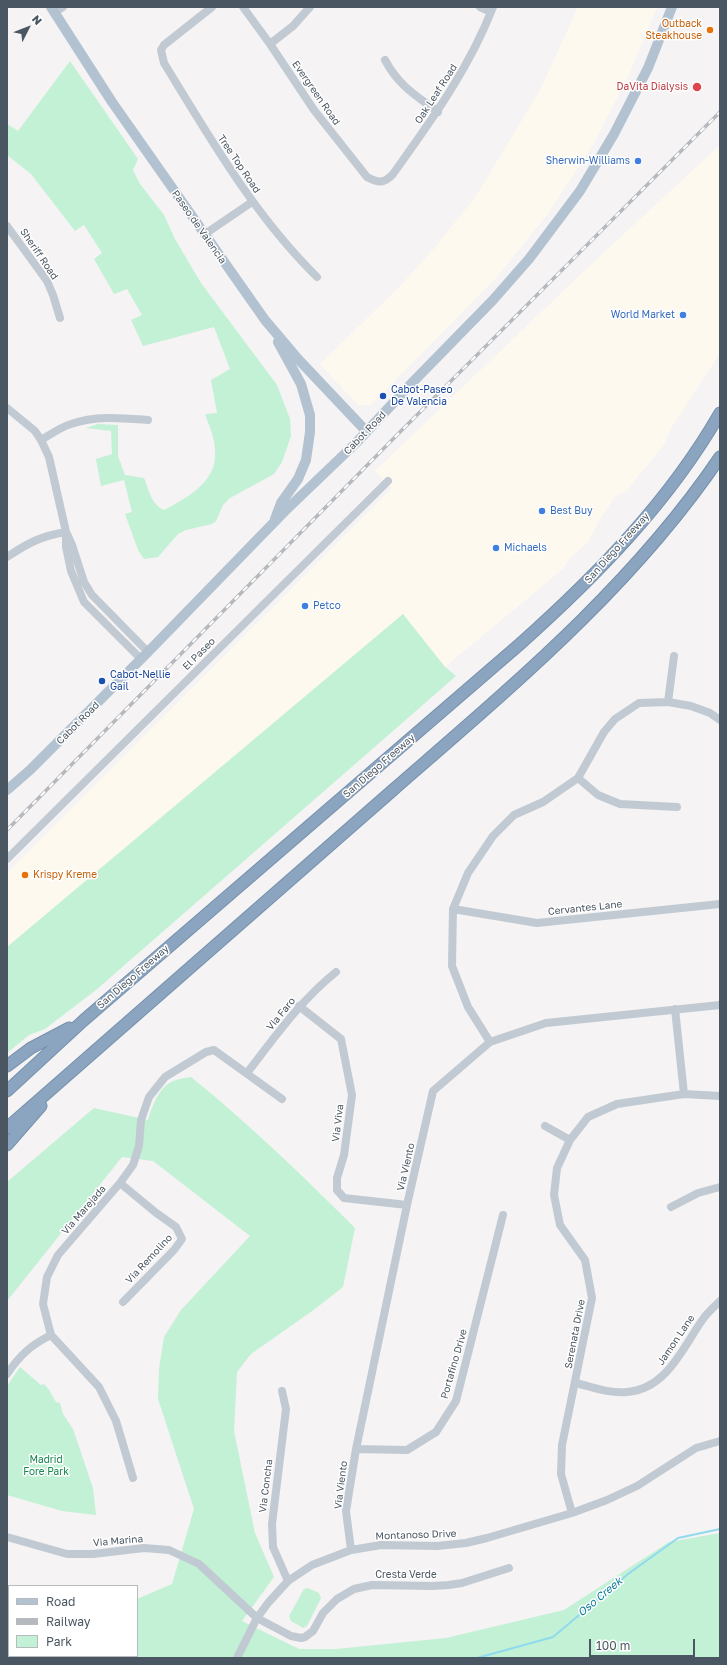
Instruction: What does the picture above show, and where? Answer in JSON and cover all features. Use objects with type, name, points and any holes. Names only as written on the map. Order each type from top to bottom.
[{"type":"highway","name":"San Diego Freeway","points":[[7,1091],[84,1020],[568,602],[613,556],[669,488],[694,454],[720,413]]},
{"type":"highway","points":[[7,1128],[438,751],[586,616],[624,578],[656,541],[700,487],[720,457]]},
{"type":"highway","points":[[7,1066],[31,1048],[84,1020]]},
{"type":"highway","points":[[7,1145],[69,1073]]},
{"type":"main road","name":"Cabot Road","points":[[7,790],[30,770],[366,432],[512,279],[544,241],[599,160],[630,105],[648,68],[672,7]]},
{"type":"main road","name":"Paseo de Valencia","points":[[52,10],[112,102],[265,320],[298,359],[366,432]]},
{"type":"main road","points":[[265,320],[302,384],[310,415],[310,432],[306,460],[298,479],[281,503],[273,524]]},
{"type":"street","points":[[52,10],[63,7]]},
{"type":"street","name":"Tree Top Road","points":[[212,7],[168,41],[162,50],[164,63],[223,159],[252,202],[278,234],[317,277]]},
{"type":"street","name":"Evergreen Road","points":[[243,7],[270,44],[314,110],[367,177],[374,181],[381,182]]},
{"type":"street","points":[[270,44],[293,26],[310,7]]},
{"type":"street","points":[[480,7],[492,10]]},
{"type":"street","name":"Oak Leaf Road","points":[[381,182],[388,179],[438,112],[472,57],[492,10]]},
{"type":"street","points":[[385,60],[392,74],[403,86],[438,112]]},
{"type":"street","points":[[205,234],[252,202]]},
{"type":"street","name":"Sheriff Road","points":[[7,226],[46,281],[53,295],[60,318]]},
{"type":"street","points":[[7,408],[27,423],[41,440],[49,457],[66,532],[72,545],[81,576],[92,595],[148,652]]},
{"type":"street","points":[[41,440],[70,424],[84,420],[100,418],[148,420]]},
{"type":"street","name":"El Paseo","points":[[7,859],[388,481]]},
{"type":"street","points":[[7,557],[35,540],[47,535],[66,532]]},
{"type":"street","points":[[66,532],[66,547],[71,571],[84,602],[141,659]]},
{"type":"street","points":[[668,702],[674,656]]},
{"type":"street","points":[[490,1042],[468,1007],[452,966],[453,909],[468,872],[493,836],[514,815],[543,802],[578,778],[604,732],[616,719],[639,703],[668,702],[691,706],[710,713],[720,720]]},
{"type":"street","points":[[578,778],[598,795],[620,804],[677,807]]},
{"type":"street","name":"Cervantes Lane","points":[[453,909],[537,923],[720,904]]},
{"type":"street","name":"Via Faro","points":[[247,1073],[299,1006],[321,984],[336,972]]},
{"type":"street","name":"Via Viento","points":[[351,1550],[346,1511],[356,1449],[407,1205],[433,1091],[490,1042],[546,1023],[720,1005]]},
{"type":"street","name":"Via Viva","points":[[299,1006],[341,1039],[352,1095],[344,1155],[337,1178],[337,1190],[344,1198],[407,1205]]},
{"type":"street","points":[[675,1009],[684,1094]]},
{"type":"street","name":"Via Marejada","points":[[133,1478],[116,1421],[99,1387],[51,1335],[43,1304],[47,1277],[58,1255],[120,1183],[133,1165],[139,1146],[141,1120],[149,1097],[165,1077],[206,1052],[214,1050],[282,1099]]},
{"type":"street","name":"Serenata Drive","points":[[572,1513],[561,1474],[562,1445],[576,1383],[592,1298],[585,1260],[560,1225],[554,1195],[557,1168],[570,1140],[588,1117],[617,1104],[684,1094],[720,1096]]},
{"type":"street","points":[[545,1126],[570,1140]]},
{"type":"street","name":"Via Remolino","points":[[120,1183],[176,1227],[182,1239],[174,1250],[123,1302]]},
{"type":"street","points":[[671,1208],[698,1193],[720,1187]]},
{"type":"street","name":"Portafino Drive","points":[[356,1449],[406,1450],[436,1432],[456,1401],[503,1215]]},
{"type":"street","name":"Jamon Lane","points":[[576,1383],[626,1392],[636,1391],[656,1381],[670,1370],[703,1318],[720,1301]]},
{"type":"street","points":[[7,1374],[14,1364],[33,1344],[51,1335]]},
{"type":"street","name":"Via Concha","points":[[282,1390],[286,1409],[272,1524],[273,1547],[288,1581]]},
{"type":"street","name":"Montanoso Drive","points":[[237,1658],[257,1618],[288,1581],[312,1565],[351,1550],[381,1545],[437,1546],[466,1543],[572,1513],[607,1500],[637,1486],[696,1448],[720,1441]]},
{"type":"street","name":"Via Marina","points":[[7,1537],[67,1554],[93,1554],[144,1548],[169,1550],[199,1564],[257,1618]]},
{"type":"street","name":"Cresta Verde","points":[[257,1618],[291,1636],[305,1637],[313,1631],[329,1606],[337,1599],[354,1589],[372,1585],[449,1585],[476,1579],[509,1568]]},
{"type":"shaded area","points":[[578,7],[657,7],[629,75],[593,145],[547,215],[496,278],[371,405],[358,405],[320,364],[400,286],[432,251],[476,196],[540,90]]},
{"type":"shaded area","points":[[720,145],[720,353],[670,430],[664,445],[626,491],[615,497],[599,521],[588,542],[570,558],[563,569],[445,667],[403,614],[7,947],[7,873],[392,488],[375,471],[584,271]]},
{"type":"green space","points":[[70,61],[138,159],[133,170],[140,184],[164,215],[175,239],[201,283],[277,385],[290,419],[291,436],[282,462],[274,474],[230,498],[223,505],[216,521],[212,524],[186,530],[178,534],[158,557],[144,559],[138,550],[125,514],[132,512],[124,480],[101,486],[96,459],[112,454],[111,431],[86,428],[98,424],[118,425],[118,456],[125,475],[144,478],[153,500],[164,510],[181,501],[197,489],[210,474],[214,466],[215,445],[205,414],[217,413],[211,380],[230,369],[214,327],[143,346],[131,320],[142,315],[127,289],[114,294],[94,259],[102,253],[84,225],[75,231],[31,174],[7,155],[7,124],[18,131]]},
{"type":"green space","points":[[403,614],[445,667],[456,676],[96,990],[45,1029],[29,1035],[7,1053],[7,947]]},
{"type":"green space","points":[[191,1077],[234,1113],[275,1150],[355,1228],[343,1287],[315,1309],[251,1354],[237,1372],[234,1431],[255,1533],[274,1577],[242,1621],[299,1649],[336,1649],[446,1638],[564,1610],[669,1542],[720,1533],[720,1658],[7,1658],[7,1587],[8,1657],[138,1657],[138,1599],[172,1584],[194,1509],[158,1399],[159,1369],[164,1337],[181,1310],[250,1236],[153,1161],[122,1157],[7,1301],[7,1182],[94,1108],[148,1120],[162,1089],[171,1082]]},
{"type":"green space","name":"Madrid Fore Park","points":[[20,1367],[41,1385],[44,1384],[56,1402],[60,1403],[63,1414],[73,1429],[93,1488],[96,1515],[62,1511],[7,1495],[7,1386]]},
{"type":"green space","points":[[308,1588],[319,1593],[321,1598],[307,1626],[303,1628],[291,1621],[289,1616],[304,1589]]},
{"type":"waterway","name":"Oso Creek","points":[[477,1658],[553,1637],[628,1574],[678,1538],[720,1529]]},
{"type":"railway","points":[[7,830],[400,432],[720,112]]},
{"type":"place","name":"Outback Steakhouse","points":[[710,30]]},
{"type":"place","name":"DaVita Dialysis","points":[[697,87]]},
{"type":"place","name":"Sherwin-Williams","points":[[638,161]]},
{"type":"place","name":"World Market","points":[[683,315]]},
{"type":"place","name":"Cabot-Paseo De Valencia","points":[[383,396]]},
{"type":"place","name":"Best Buy","points":[[542,511]]},
{"type":"place","name":"Michaels","points":[[496,548]]},
{"type":"place","name":"Petco","points":[[305,606]]},
{"type":"place","name":"Cabot-Nellie Gail","points":[[102,681]]},
{"type":"place","name":"Krispy Kreme","points":[[25,875]]}]
